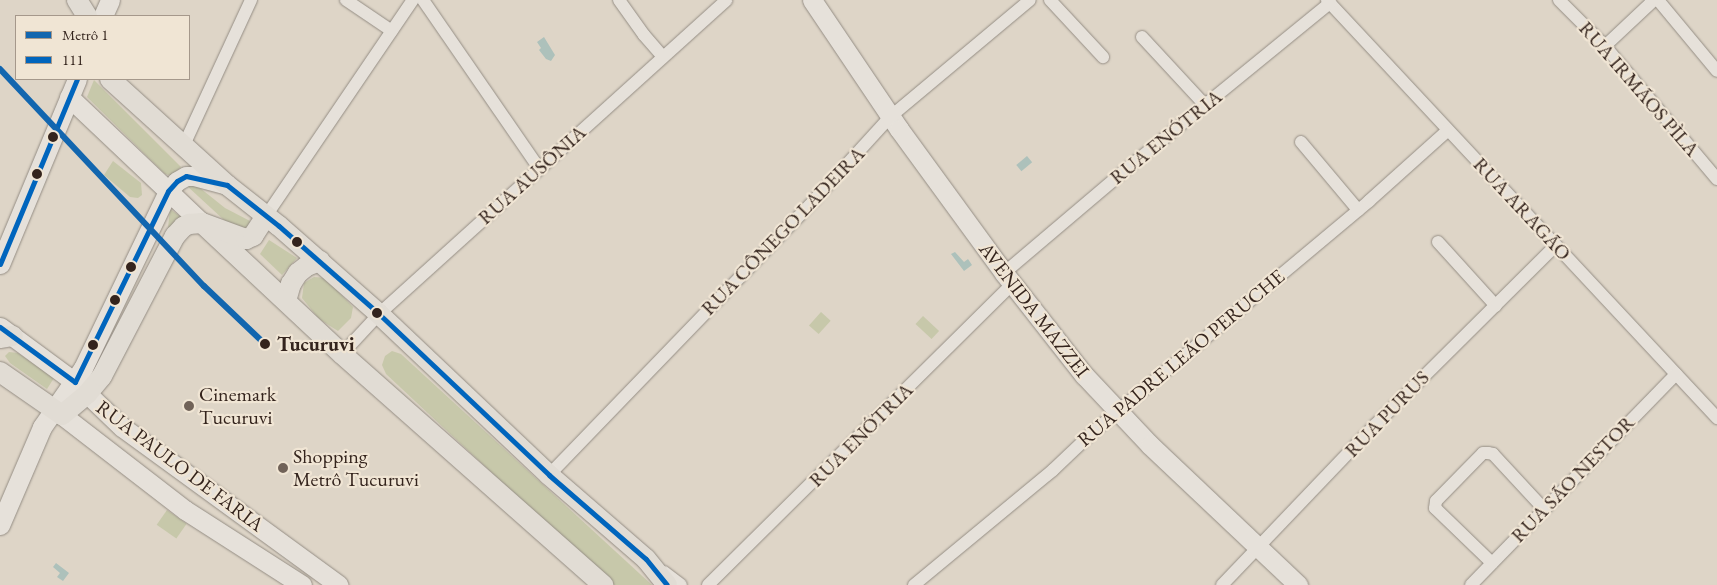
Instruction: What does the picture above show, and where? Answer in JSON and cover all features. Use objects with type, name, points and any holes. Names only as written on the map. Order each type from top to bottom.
[{"type":"main road","points":[[77,0],[86,15]]},
{"type":"main road","points":[[111,80],[227,185],[266,216],[379,314],[549,475],[646,559],[667,585]]},
{"type":"main road","points":[[58,412],[81,388],[102,376],[175,236],[189,224],[202,223],[246,239],[253,236],[266,216]]},
{"type":"main road","points":[[202,223],[342,354],[603,585]]},
{"type":"main road","points":[[286,301],[291,284],[298,274],[307,266],[320,262]]},
{"type":"main road","name":"RUA PAULO DE FARIA","points":[[0,372],[58,412]]},
{"type":"street","points":[[103,15],[110,0]]},
{"type":"street","points":[[184,145],[251,0]]},
{"type":"street","points":[[346,0],[392,31]]},
{"type":"street","points":[[266,216],[413,0]]},
{"type":"street","points":[[423,0],[538,168]]},
{"type":"street","points":[[619,0],[644,36],[663,57]]},
{"type":"street","name":"RUA AUSÔNIA","points":[[342,354],[379,314],[538,168],[726,0]]},
{"type":"street","name":"AVENIDA MAZZEI","points":[[812,0],[890,117],[1008,278],[1084,375],[1117,412],[1298,585]]},
{"type":"street","name":"RUA CÔNEGO LADEIRA","points":[[549,475],[817,197],[890,117],[1030,0]]},
{"type":"street","points":[[1050,0],[1103,57]]},
{"type":"street","name":"RUA IRMÃOS PÌLA","points":[[1559,0],[1605,46],[1717,179]]},
{"type":"street","points":[[1605,46],[1656,0],[1717,71]]},
{"type":"street","name":"RUA ENÓTRIA","points":[[708,585],[1008,278],[1328,2]]},
{"type":"street","name":"RUA ARAGÃO","points":[[1328,2],[1717,418]]},
{"type":"street","points":[[1142,37],[1206,106]]},
{"type":"street","points":[[0,264],[77,80]]},
{"type":"street","points":[[69,97],[202,223]]},
{"type":"street","name":"RUA PADRE LEÃO PERUCHE","points":[[914,585],[1053,470],[1117,412],[1358,210],[1448,130]]},
{"type":"street","points":[[1301,142],[1358,210]]},
{"type":"street","points":[[81,388],[168,191],[177,181],[186,176],[194,176],[227,185]]},
{"type":"street","points":[[1438,242],[1496,306]]},
{"type":"street","name":"RUA PURUS","points":[[1222,585],[1375,425],[1556,245]]},
{"type":"street","name":"RUA PAULO DE FARIA","points":[[4,334],[81,388],[122,427],[339,585]]},
{"type":"street","name":"RUA SÃO NESTOR","points":[[1471,585],[1676,374]]},
{"type":"street","points":[[0,526],[42,427],[58,412]]},
{"type":"street","name":"RUA PAULO DE FARIA","points":[[58,412],[185,510],[302,585]]},
{"type":"street","points":[[1492,563],[1435,508],[1436,502],[1483,453],[1493,454],[1544,509]]},
{"type":"street","points":[[279,569],[283,554],[292,550]]},
{"type":"street","points":[[646,559],[681,585]]},
{"type":"green space","points":[[94,80],[181,167],[172,176],[165,174],[87,97]]},
{"type":"green space","points":[[113,161],[141,183],[142,195],[138,198],[130,197],[104,175]]},
{"type":"green space","points":[[195,184],[225,208],[250,221],[252,227],[237,232],[186,185]]},
{"type":"green space","points":[[170,209],[181,217],[182,223],[168,228]]},
{"type":"green space","points":[[269,240],[297,258],[282,275],[260,254]]},
{"type":"green space","points":[[314,277],[325,278],[353,307],[351,318],[338,331],[319,319],[302,298],[304,283]]},
{"type":"green space","points":[[821,312],[831,321],[819,334],[809,325]]},
{"type":"green space","points":[[923,316],[939,331],[932,339],[915,324]]},
{"type":"green space","points":[[392,351],[401,354],[652,585],[612,585],[386,374],[382,365],[385,356]]},
{"type":"green space","points":[[9,352],[18,353],[54,378],[47,389],[10,363],[5,356]]},
{"type":"green space","points":[[167,510],[187,524],[176,539],[157,525]]},
{"type":"water","points":[[544,37],[555,55],[551,61],[546,59],[539,50],[541,48],[537,42]]},
{"type":"water","points":[[1027,156],[1032,162],[1021,171],[1016,165]]},
{"type":"water","points":[[955,252],[964,262],[968,259],[972,265],[964,271],[951,254]]},
{"type":"water","points":[[56,563],[69,573],[63,581],[57,577],[60,573],[53,567]]},
{"type":"metro line","name":"1","points":[[0,69],[204,286],[267,346]]},
{"type":"transit line","name":"111","points":[[0,264],[77,80]]},
{"type":"transit line","name":"111","points":[[0,327],[75,382],[168,191],[177,181],[186,176],[227,185],[279,226],[379,314],[549,475],[646,559],[667,585]]},
{"type":"place","name":"Tucuruvi","points":[[265,344]]},
{"type":"place","name":"Cinemark Tucuruvi","points":[[189,406]]},
{"type":"place","name":"Shopping Metrô Tucuruvi","points":[[283,468]]}]
